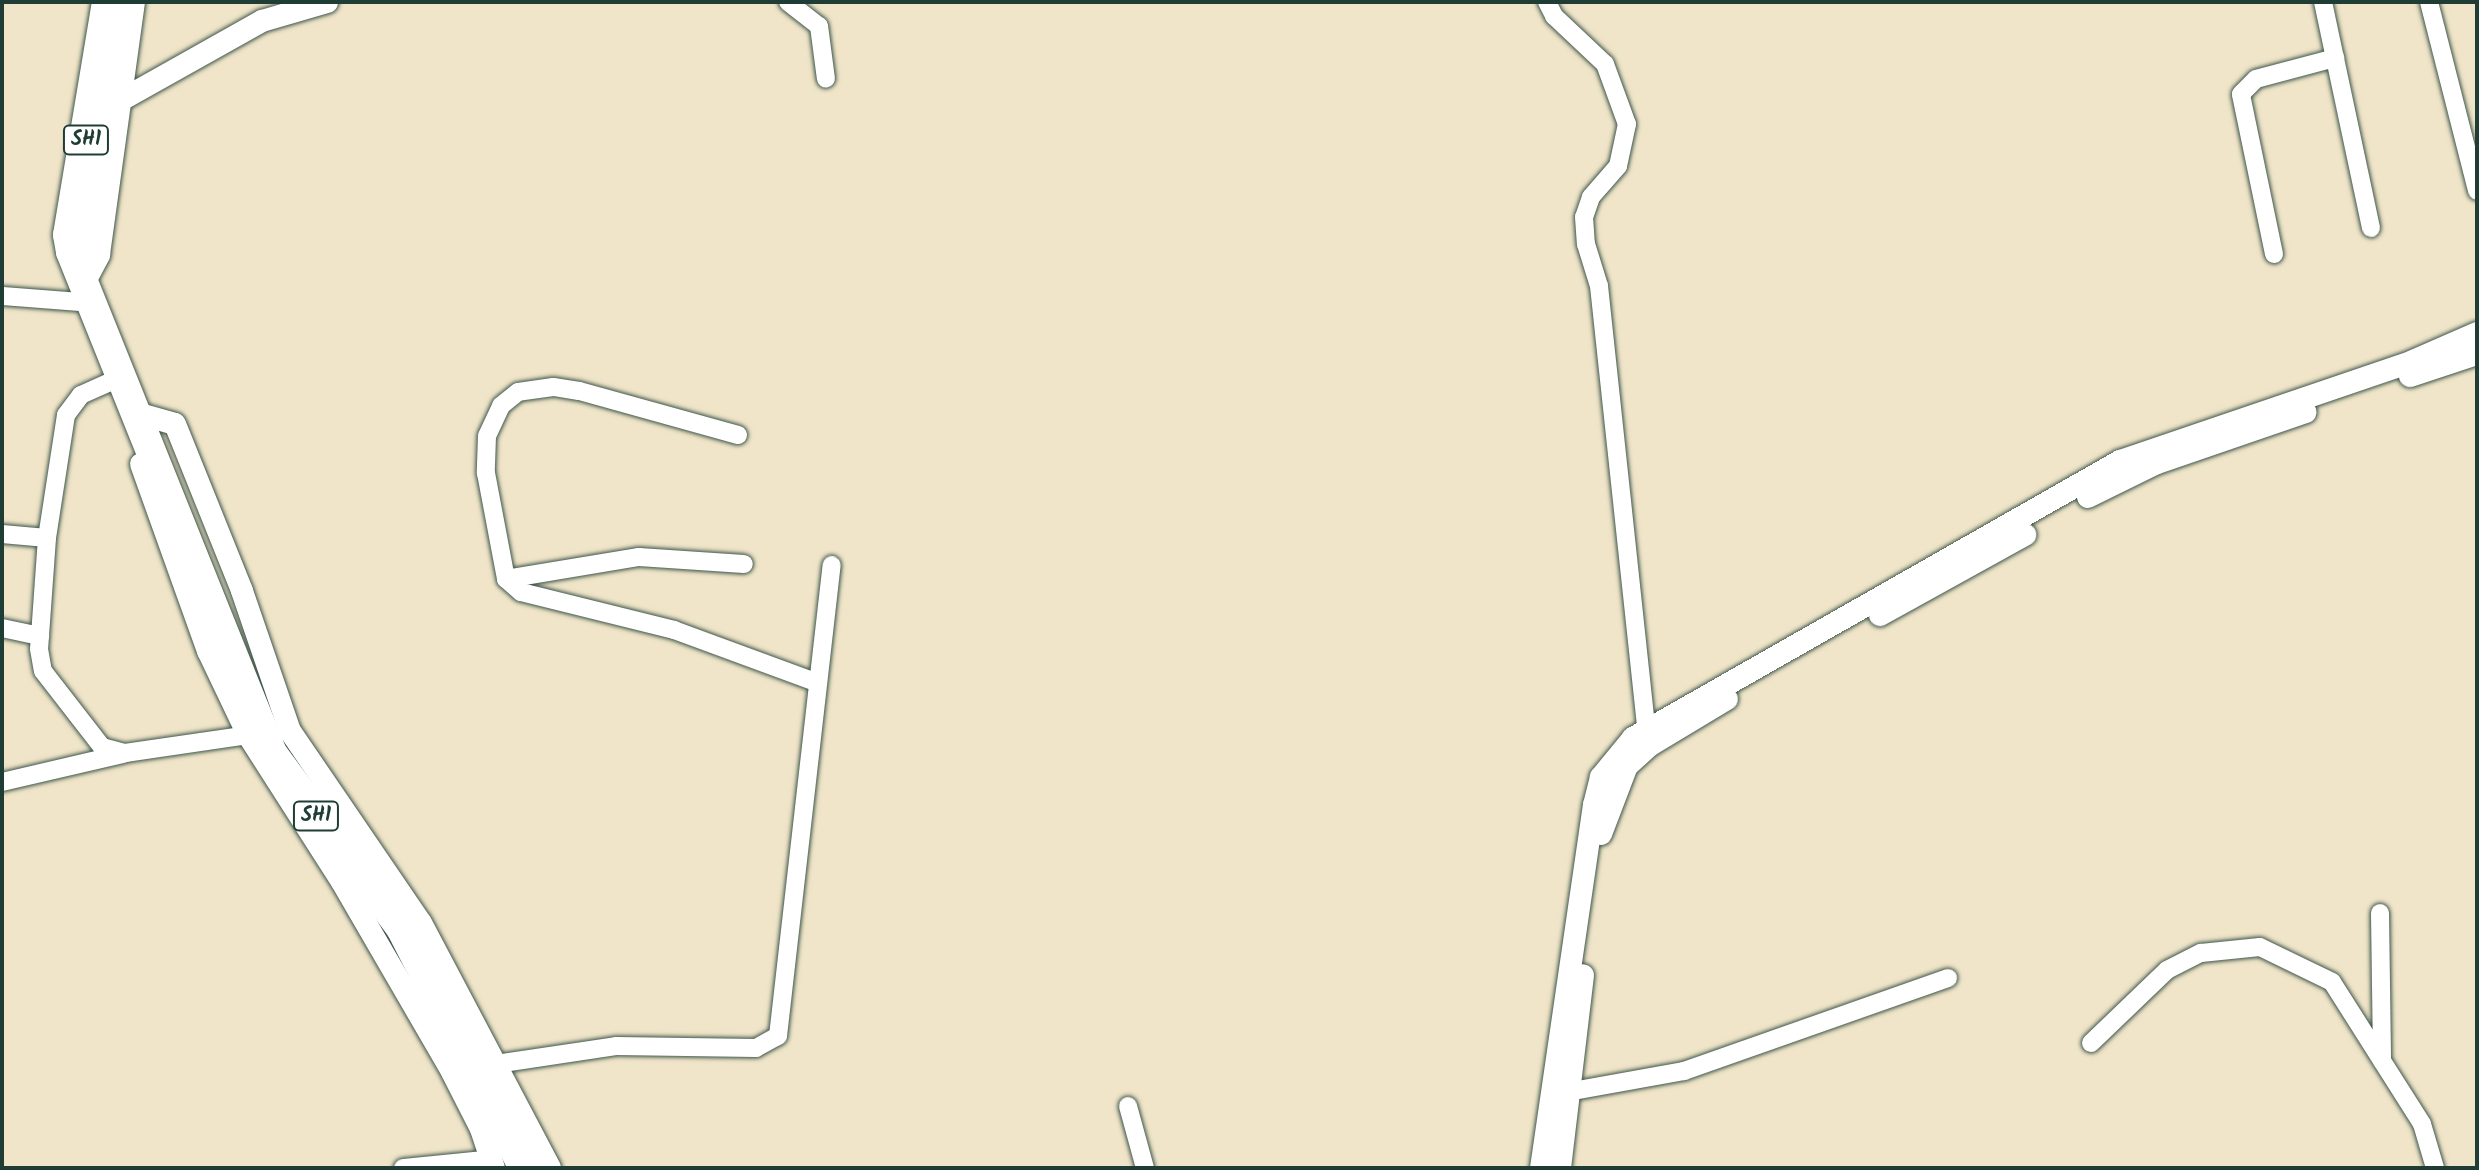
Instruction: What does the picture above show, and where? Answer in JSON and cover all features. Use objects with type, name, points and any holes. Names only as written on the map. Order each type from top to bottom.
[{"type":"main road","name":"SH1","points":[[107,2],[92,115],[68,235],[117,366],[140,414],[272,753],[401,928],[524,1168]]},
{"type":"main road","name":"SH1","points":[[84,275],[95,254],[119,102],[130,2]]},
{"type":"street","points":[[92,115],[262,21],[327,2]]},
{"type":"street","points":[[788,2],[819,26],[826,79]]},
{"type":"street","points":[[1547,2],[1554,16],[1605,64],[1627,124],[1618,166],[1591,197],[1584,217],[1586,244],[1599,286],[1648,737]]},
{"type":"street","points":[[2323,2],[2371,228]]},
{"type":"street","points":[[2429,2],[2477,191]]},
{"type":"street","points":[[2274,254],[2241,94],[2256,79],[2335,58]]},
{"type":"street","points":[[2,296],[94,303]]},
{"type":"street","points":[[1541,1168],[1594,805],[1601,777],[1648,737],[2120,461],[2413,361],[2477,333]]},
{"type":"street","points":[[1560,1168],[1601,831],[1627,766],[1648,737],[2103,488],[2157,463],[2477,354]]},
{"type":"street","points":[[125,753],[102,747],[86,731],[43,671],[40,636],[47,538],[66,415],[81,395],[117,366],[126,423],[203,636],[248,735],[452,1072],[493,1164],[403,1168]]},
{"type":"street","points":[[738,435],[579,391],[553,387],[518,392],[501,406],[487,436],[486,473],[506,579],[521,592],[674,630],[815,682]]},
{"type":"street","points":[[140,414],[175,424],[242,591],[290,731],[421,923],[550,1168]]},
{"type":"street","points":[[2,534],[47,538]]},
{"type":"street","points":[[506,579],[639,557],[744,564]]},
{"type":"street","points":[[496,1064],[616,1046],[756,1048],[778,1036],[815,682],[832,565]]},
{"type":"street","points":[[2,628],[40,636]]},
{"type":"street","points":[[2,782],[125,753],[248,735]]},
{"type":"street","points":[[2380,913],[2382,1061]]},
{"type":"street","points":[[2091,1043],[2167,970],[2201,953],[2260,947],[2332,982],[2422,1124],[2435,1168]]},
{"type":"street","points":[[1567,1092],[1684,1071],[1948,978]]},
{"type":"street","points":[[1128,1106],[1145,1168]]}]
